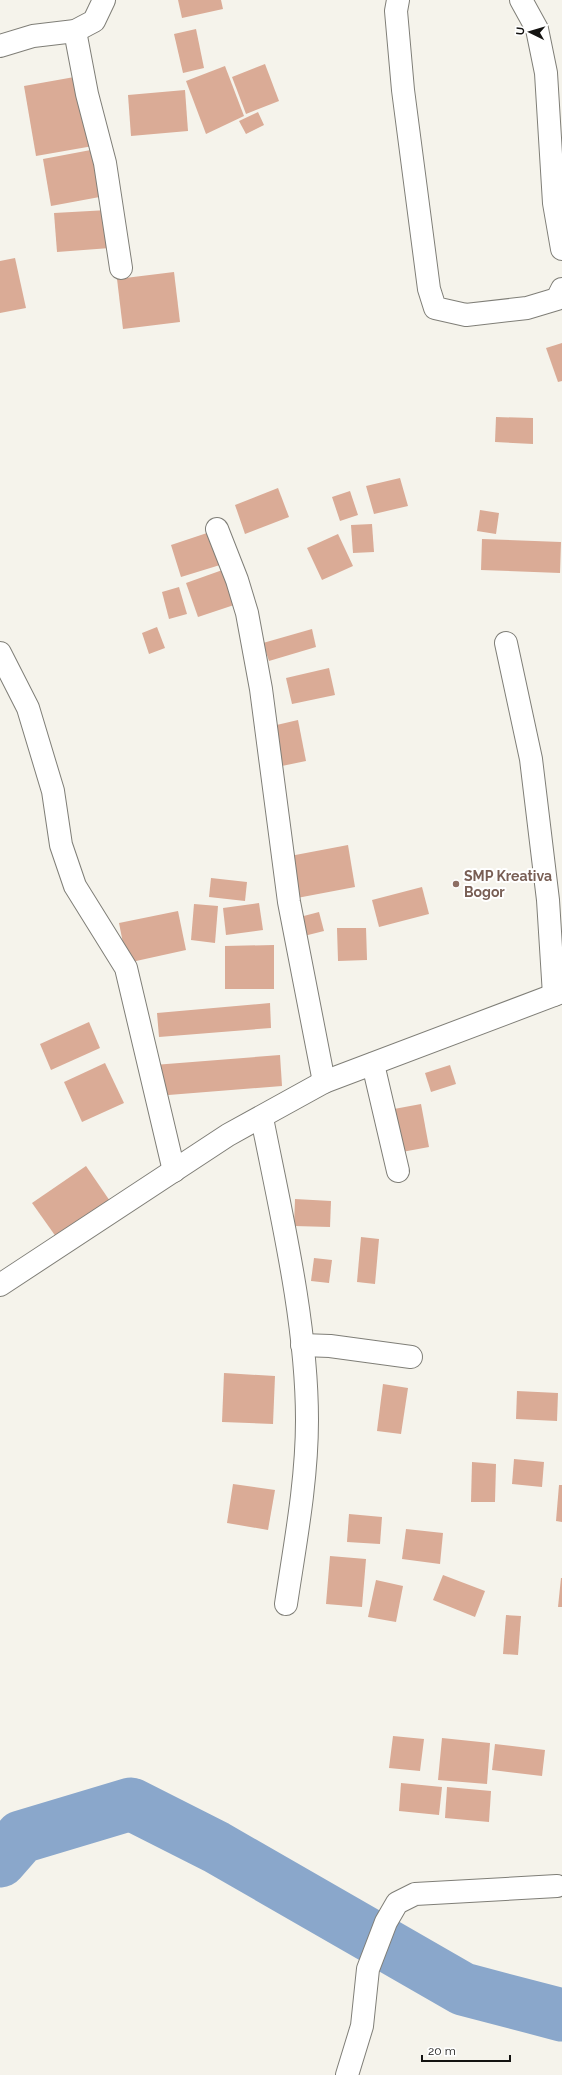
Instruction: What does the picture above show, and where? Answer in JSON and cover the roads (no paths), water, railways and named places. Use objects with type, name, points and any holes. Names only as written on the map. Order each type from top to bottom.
[{"type":"street","points":[[0,46],[33,36],[75,31],[94,21],[104,0]]},
{"type":"street","points":[[398,0],[396,11],[403,90],[429,289],[435,308],[466,315],[527,308],[557,299],[562,289]]},
{"type":"street","points":[[521,0],[537,29],[546,74],[557,145],[554,203],[562,249]]},
{"type":"street","points":[[75,31],[87,94],[105,163],[121,268]]},
{"type":"street","points":[[217,529],[237,580],[247,613],[261,689],[289,902],[324,1082]]},
{"type":"street","points":[[0,1285],[228,1135],[262,1118],[324,1082],[558,994],[531,759],[506,643]]},
{"type":"street","points":[[0,653],[28,708],[53,791],[61,845],[75,886],[126,968],[174,1171]]},
{"type":"street","points":[[373,1064],[398,1171]]},
{"type":"street","points":[[262,1118],[285,1232],[302,1345],[307,1421],[298,1526],[286,1604]]},
{"type":"street","points":[[302,1345],[330,1346],[411,1357]]},
{"type":"street","points":[[347,2075],[362,2026],[368,1969],[386,1922],[397,1904],[415,1894],[557,1886]]},
{"type":"waterway","points":[[0,1861],[21,1837],[131,1804],[216,1847],[463,1989],[562,2015]]},
{"type":"place","name":"SMP Kreativa Bogor","points":[[456,884]]}]
